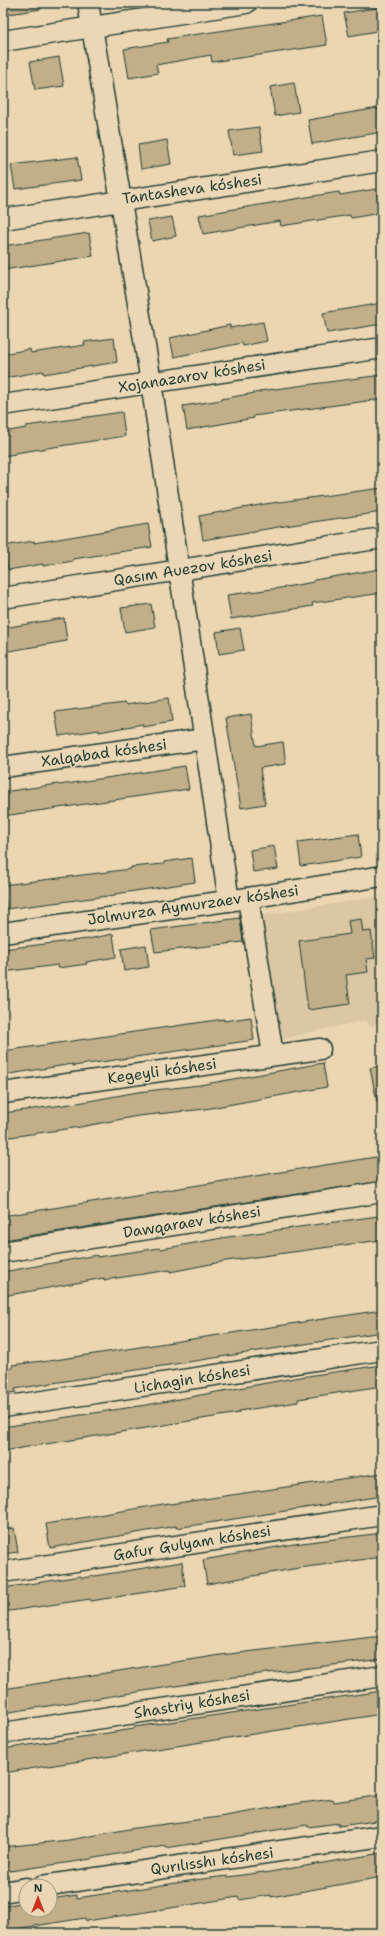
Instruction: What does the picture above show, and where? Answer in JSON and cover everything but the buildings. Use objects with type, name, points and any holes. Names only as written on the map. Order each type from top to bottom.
[{"type":"street","points":[[88,3],[122,200],[151,382],[205,739],[273,1055]]},
{"type":"street","points":[[3,41],[246,3]]},
{"type":"street","name":"Tantasheva kóshesi","points":[[3,219],[382,161]]},
{"type":"street","name":"Xojanazarov kóshesi","points":[[3,405],[382,348]]},
{"type":"street","name":"Qasım Auezov kóshesi","points":[[3,598],[382,538]]},
{"type":"street","name":"Xalqabad kóshesi","points":[[3,767],[205,739]]},
{"type":"street","name":"Jolmurza Aymurzaev kóshesi","points":[[3,933],[239,900],[382,876]]},
{"type":"street","name":"Kegeyli kóshesi","points":[[3,1093],[320,1049]]},
{"type":"street","name":"Dawqaraev kóshesi","points":[[3,1252],[382,1192]]},
{"type":"street","name":"Lichagin kóshesi","points":[[3,1407],[382,1350]]},
{"type":"street","name":"Gafur Gulyam kóshesi","points":[[3,1572],[382,1515]]},
{"type":"street","name":"Shastriy kóshesi","points":[[3,1733],[382,1676]]},
{"type":"street","name":"Qurılısshı kóshesi","points":[[58,1884],[382,1836]]},
{"type":"street","points":[[3,1892],[18,1889]]},
{"type":"shaded area","points":[[382,896],[382,1020],[371,1027],[365,1020],[278,1040],[259,916]]}]
